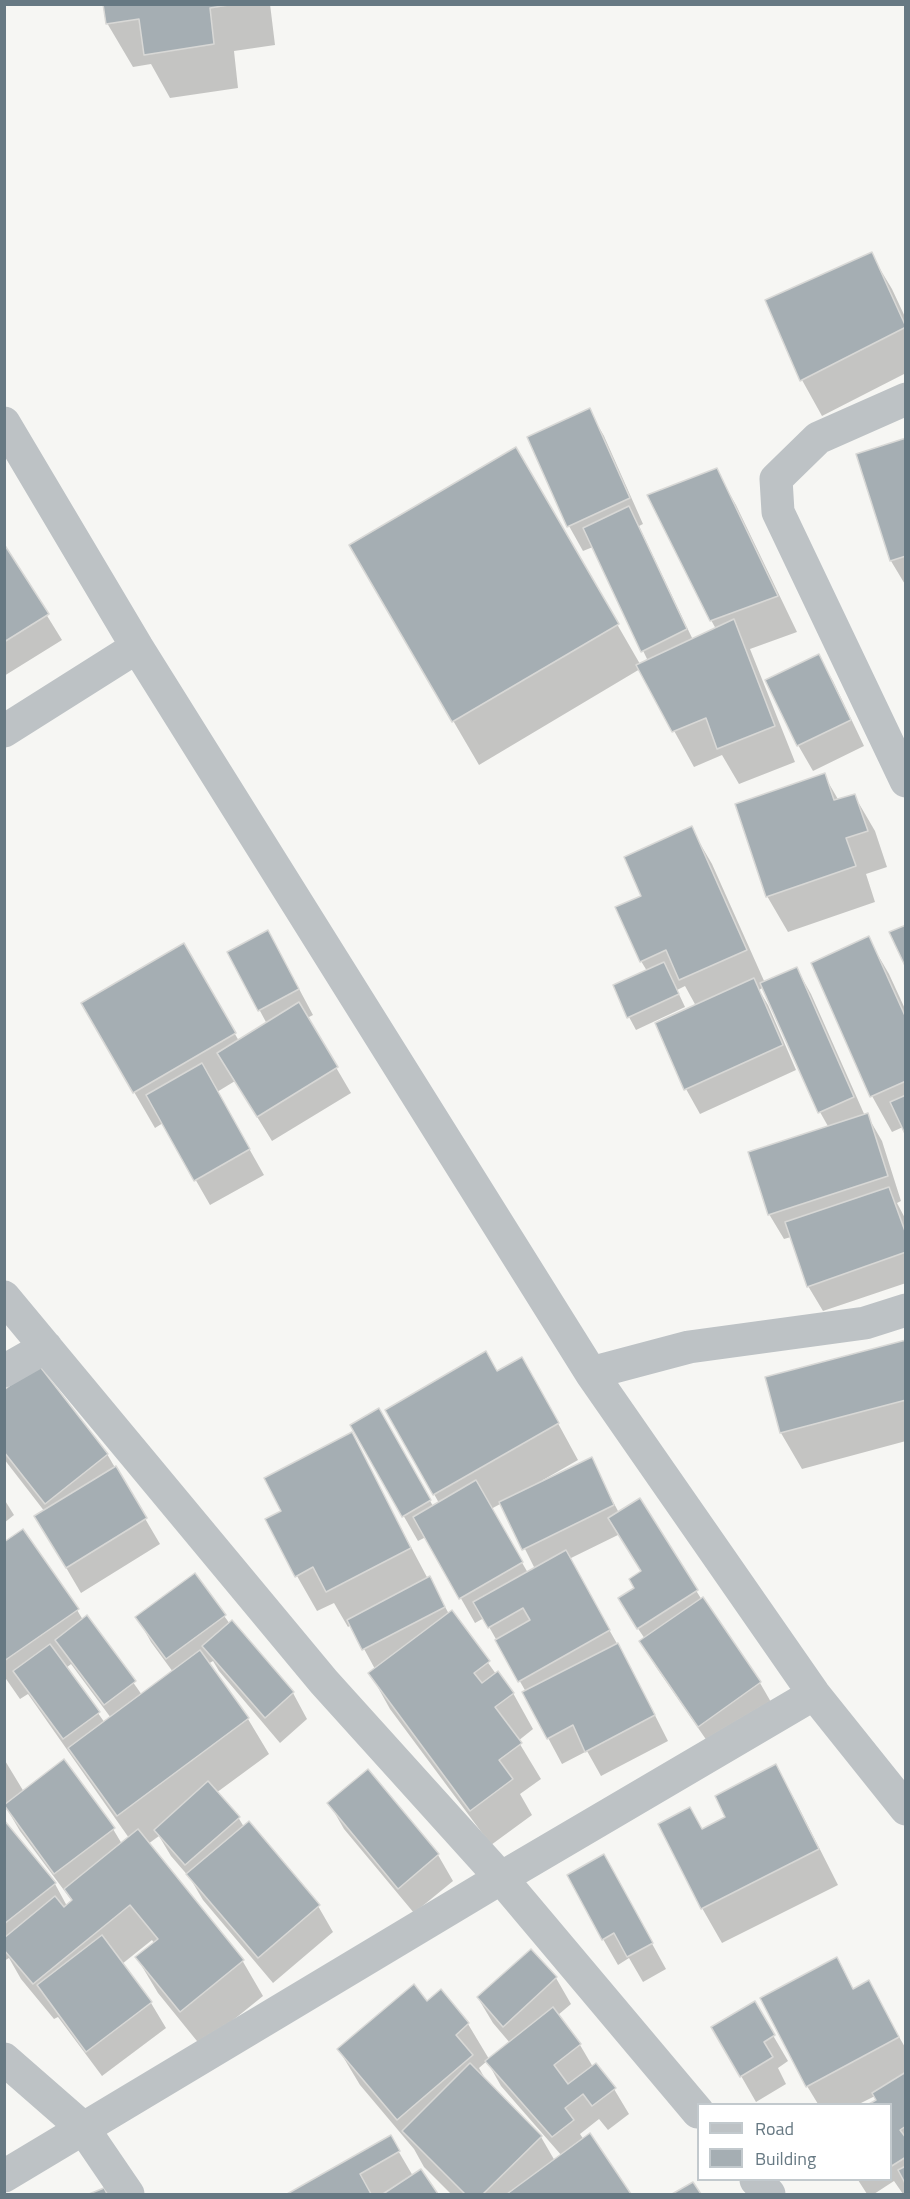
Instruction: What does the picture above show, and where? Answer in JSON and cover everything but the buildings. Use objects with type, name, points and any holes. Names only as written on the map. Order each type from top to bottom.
[{"type":"street","points":[[904,774],[778,512],[776,479],[818,438],[906,399]]},
{"type":"street","points":[[4,423],[137,647],[591,1373],[814,1694],[900,1792]]},
{"type":"street","points":[[4,731],[137,647]]},
{"type":"street","points":[[4,1297],[324,1682],[501,1878],[697,2110]]},
{"type":"street","points":[[591,1373],[689,1347],[865,1323],[906,1310]]},
{"type":"street","points":[[4,1371],[46,1347]]},
{"type":"street","points":[[4,2176],[501,1878],[814,1694]]},
{"type":"street","points":[[4,2060],[83,2128],[129,2194]]},
{"type":"street","points":[[757,2181],[769,2194]]}]
